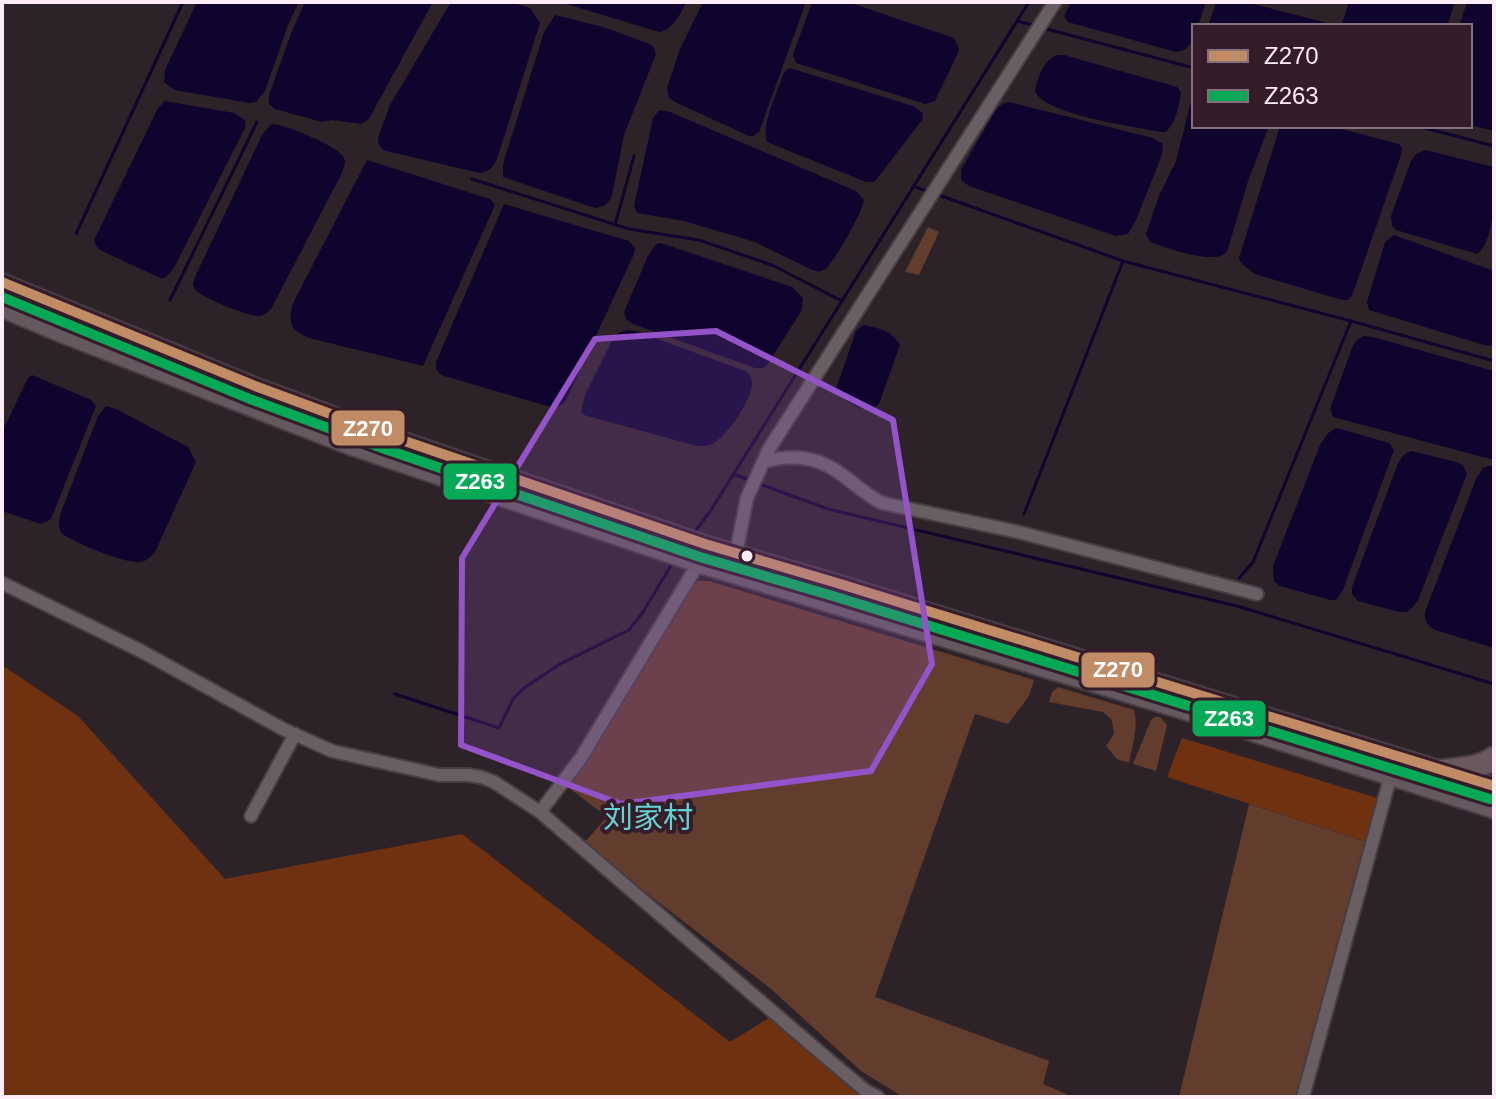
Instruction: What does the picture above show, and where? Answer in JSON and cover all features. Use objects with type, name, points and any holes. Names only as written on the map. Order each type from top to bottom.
[{"type":"highway","points":[[1441,771],[1468,768],[1488,763],[1494,758]]},
{"type":"main road","points":[[2,282],[269,391],[705,544],[1494,786]]},
{"type":"main road","points":[[2,309],[349,446],[698,564],[1184,711],[1494,810]]},
{"type":"street","points":[[736,553],[747,498],[769,449],[1055,2]]},
{"type":"street","points":[[763,462],[779,457],[813,460],[830,466],[867,496],[882,503],[1018,532],[1257,594]]},
{"type":"street","points":[[540,812],[581,758],[698,564],[705,544]]},
{"type":"street","points":[[2,583],[141,651],[332,751],[439,775],[468,775],[494,782],[540,812],[829,1060],[866,1091],[878,1097]]},
{"type":"street","points":[[251,816],[295,734]]},
{"type":"street","points":[[1303,1097],[1390,778]]},
{"type":"highlighted area","points":[[716,331],[893,420],[932,664],[871,771],[621,804],[461,745],[462,558],[595,339]]},
{"type":"shaded area","points":[[197,2],[299,2],[265,91],[256,102],[174,90],[164,82],[165,70]]},
{"type":"shaded area","points":[[305,2],[433,2],[371,115],[361,124],[332,120],[322,122],[275,109],[269,104],[269,95]]},
{"type":"shaded area","points":[[451,2],[510,2],[530,8],[540,23],[498,156],[492,168],[480,173],[386,151],[378,143],[390,105]]},
{"type":"shaded area","points":[[560,2],[687,2],[673,25],[659,32]]},
{"type":"shaded area","points":[[703,2],[806,2],[759,132],[753,136],[669,98],[667,88],[680,49]]},
{"type":"shaded area","points":[[814,2],[848,2],[954,38],[959,49],[935,101],[925,104],[796,63],[793,54]]},
{"type":"shaded area","points":[[1071,2],[1206,2],[1199,24],[1192,24],[1191,43],[1186,49],[1176,52],[1068,22],[1064,16]]},
{"type":"shaded area","points":[[1216,2],[1246,2],[1328,24],[1209,24]]},
{"type":"shaded area","points":[[1349,2],[1455,2],[1448,24],[1342,24]]},
{"type":"shaded area","points":[[1467,2],[1494,2],[1494,131],[1472,126],[1472,24],[1460,24]]},
{"type":"shaded area","points":[[555,15],[603,27],[650,44],[656,54],[624,135],[612,196],[598,208],[503,177],[503,164],[544,32]]},
{"type":"shaded area","points":[[1057,55],[1177,87],[1181,93],[1172,124],[1166,132],[1160,132],[1111,123],[1055,107],[1035,91],[1045,65]]},
{"type":"shaded area","points":[[790,68],[913,106],[923,113],[922,120],[876,180],[866,182],[767,142],[770,109],[783,75]]},
{"type":"shaded area","points":[[165,101],[234,113],[245,120],[246,126],[174,268],[162,279],[100,250],[94,240],[158,108]]},
{"type":"shaded area","points":[[1009,102],[1153,138],[1163,144],[1162,155],[1128,234],[1116,236],[969,186],[961,180],[961,170],[995,111]]},
{"type":"shaded area","points":[[1192,102],[1192,128],[1268,128],[1248,181],[1229,246],[1221,256],[1205,257],[1175,250],[1150,242],[1146,234],[1159,196],[1176,161]]},
{"type":"shaded area","points":[[659,110],[856,191],[864,200],[862,206],[848,236],[829,265],[821,271],[812,270],[755,242],[684,221],[637,213],[634,206],[653,118]]},
{"type":"shaded area","points":[[274,124],[323,142],[340,153],[345,163],[271,309],[255,316],[206,297],[195,289],[193,283],[262,135]]},
{"type":"shaded area","points":[[1279,128],[1338,128],[1399,144],[1402,148],[1352,296],[1348,300],[1255,274],[1239,258]]},
{"type":"shaded area","points":[[1426,150],[1494,167],[1491,227],[1488,238],[1477,254],[1396,230],[1392,226],[1391,216],[1411,161],[1416,154]]},
{"type":"shaded area","points":[[367,160],[490,199],[495,205],[423,366],[309,338],[297,332],[292,325],[293,303]]},
{"type":"shaded area","points":[[504,204],[629,241],[635,248],[566,400],[554,408],[441,375],[436,369],[436,362]]},
{"type":"shaded area","points":[[928,227],[939,232],[919,275],[905,272]]},
{"type":"shaded area","points":[[1394,235],[1494,271],[1494,343],[1484,345],[1369,310],[1367,302],[1385,242]]},
{"type":"shaded area","points":[[661,243],[792,287],[803,298],[802,310],[767,365],[755,368],[626,319],[624,312],[648,256],[656,244]]},
{"type":"shaded area","points":[[863,325],[889,333],[900,345],[879,404],[868,409],[856,406],[835,392],[856,331]]},
{"type":"shaded area","points":[[627,330],[745,371],[750,376],[752,382],[748,398],[730,427],[716,442],[697,446],[581,412],[585,395],[612,341],[618,333]]},
{"type":"shaded area","points":[[1363,336],[1494,371],[1494,460],[1333,417],[1330,409],[1353,345]]},
{"type":"shaded area","points":[[32,375],[91,400],[96,406],[53,514],[50,520],[41,524],[2,511],[2,432]]},
{"type":"shaded area","points":[[106,406],[188,447],[196,462],[156,550],[150,558],[141,562],[113,557],[88,547],[61,533],[59,526],[60,515],[98,416]]},
{"type":"shaded area","points":[[1337,428],[1389,443],[1394,450],[1343,590],[1336,600],[1330,600],[1280,586],[1274,581],[1273,566],[1320,445]]},
{"type":"shaded area","points":[[1411,451],[1457,462],[1463,465],[1467,474],[1418,600],[1407,612],[1399,612],[1358,601],[1352,594],[1352,587],[1398,464]]},
{"type":"shaded area","points":[[1494,466],[1494,648],[1435,630],[1425,615],[1476,479],[1483,468]]},
{"type":"shaded area","points":[[698,581],[709,581],[1034,680],[1029,696],[1008,724],[975,714],[875,997],[1049,1061],[1043,1084],[1073,1097],[903,1097],[861,1071],[771,989],[583,844],[607,817],[568,787],[689,589]]},
{"type":"shaded area","points":[[2,665],[78,716],[225,879],[462,834],[730,1042],[772,1016],[870,1097],[2,1097]]},
{"type":"shaded area","points":[[1058,687],[1134,710],[1135,730],[1129,763],[1117,759],[1106,746],[1114,734],[1112,720],[1103,712],[1049,702],[1052,692]]},
{"type":"shaded area","points":[[1155,717],[1160,717],[1167,725],[1156,771],[1133,764]]},
{"type":"shaded area","points":[[1182,738],[1377,798],[1367,842],[1167,777]]},
{"type":"shaded area","points":[[1249,804],[1367,842],[1302,1097],[1179,1097]]},
{"type":"waterway","points":[[76,234],[183,2]]},
{"type":"waterway","points":[[694,533],[1029,2]]},
{"type":"waterway","points":[[1017,21],[1036,26]]},
{"type":"waterway","points":[[1043,28],[1192,67]]},
{"type":"waterway","points":[[170,300],[257,122]]},
{"type":"waterway","points":[[1425,128],[1494,146]]},
{"type":"waterway","points":[[615,225],[634,156]]},
{"type":"waterway","points":[[472,179],[629,229],[699,240],[772,265],[842,301]]},
{"type":"waterway","points":[[913,186],[929,192]]},
{"type":"waterway","points":[[936,194],[1123,261],[1494,361]]},
{"type":"waterway","points":[[1024,514],[1123,261]]},
{"type":"waterway","points":[[1239,578],[1253,562],[1351,321]]},
{"type":"waterway","points":[[733,474],[750,480]]},
{"type":"waterway","points":[[757,483],[828,509],[1237,606],[1494,684]]},
{"type":"waterway","points":[[395,694],[499,728],[513,699],[524,688],[560,664],[629,630],[673,562]]},
{"type":"transit line","name":"Z270","points":[[2,282],[255,386],[390,436],[705,544],[1494,786]]},
{"type":"transit line","name":"Z263","points":[[2,297],[250,399],[385,449],[700,557],[1490,799]]},
{"type":"district","name":"刘家村","points":[[648,818]]}]
